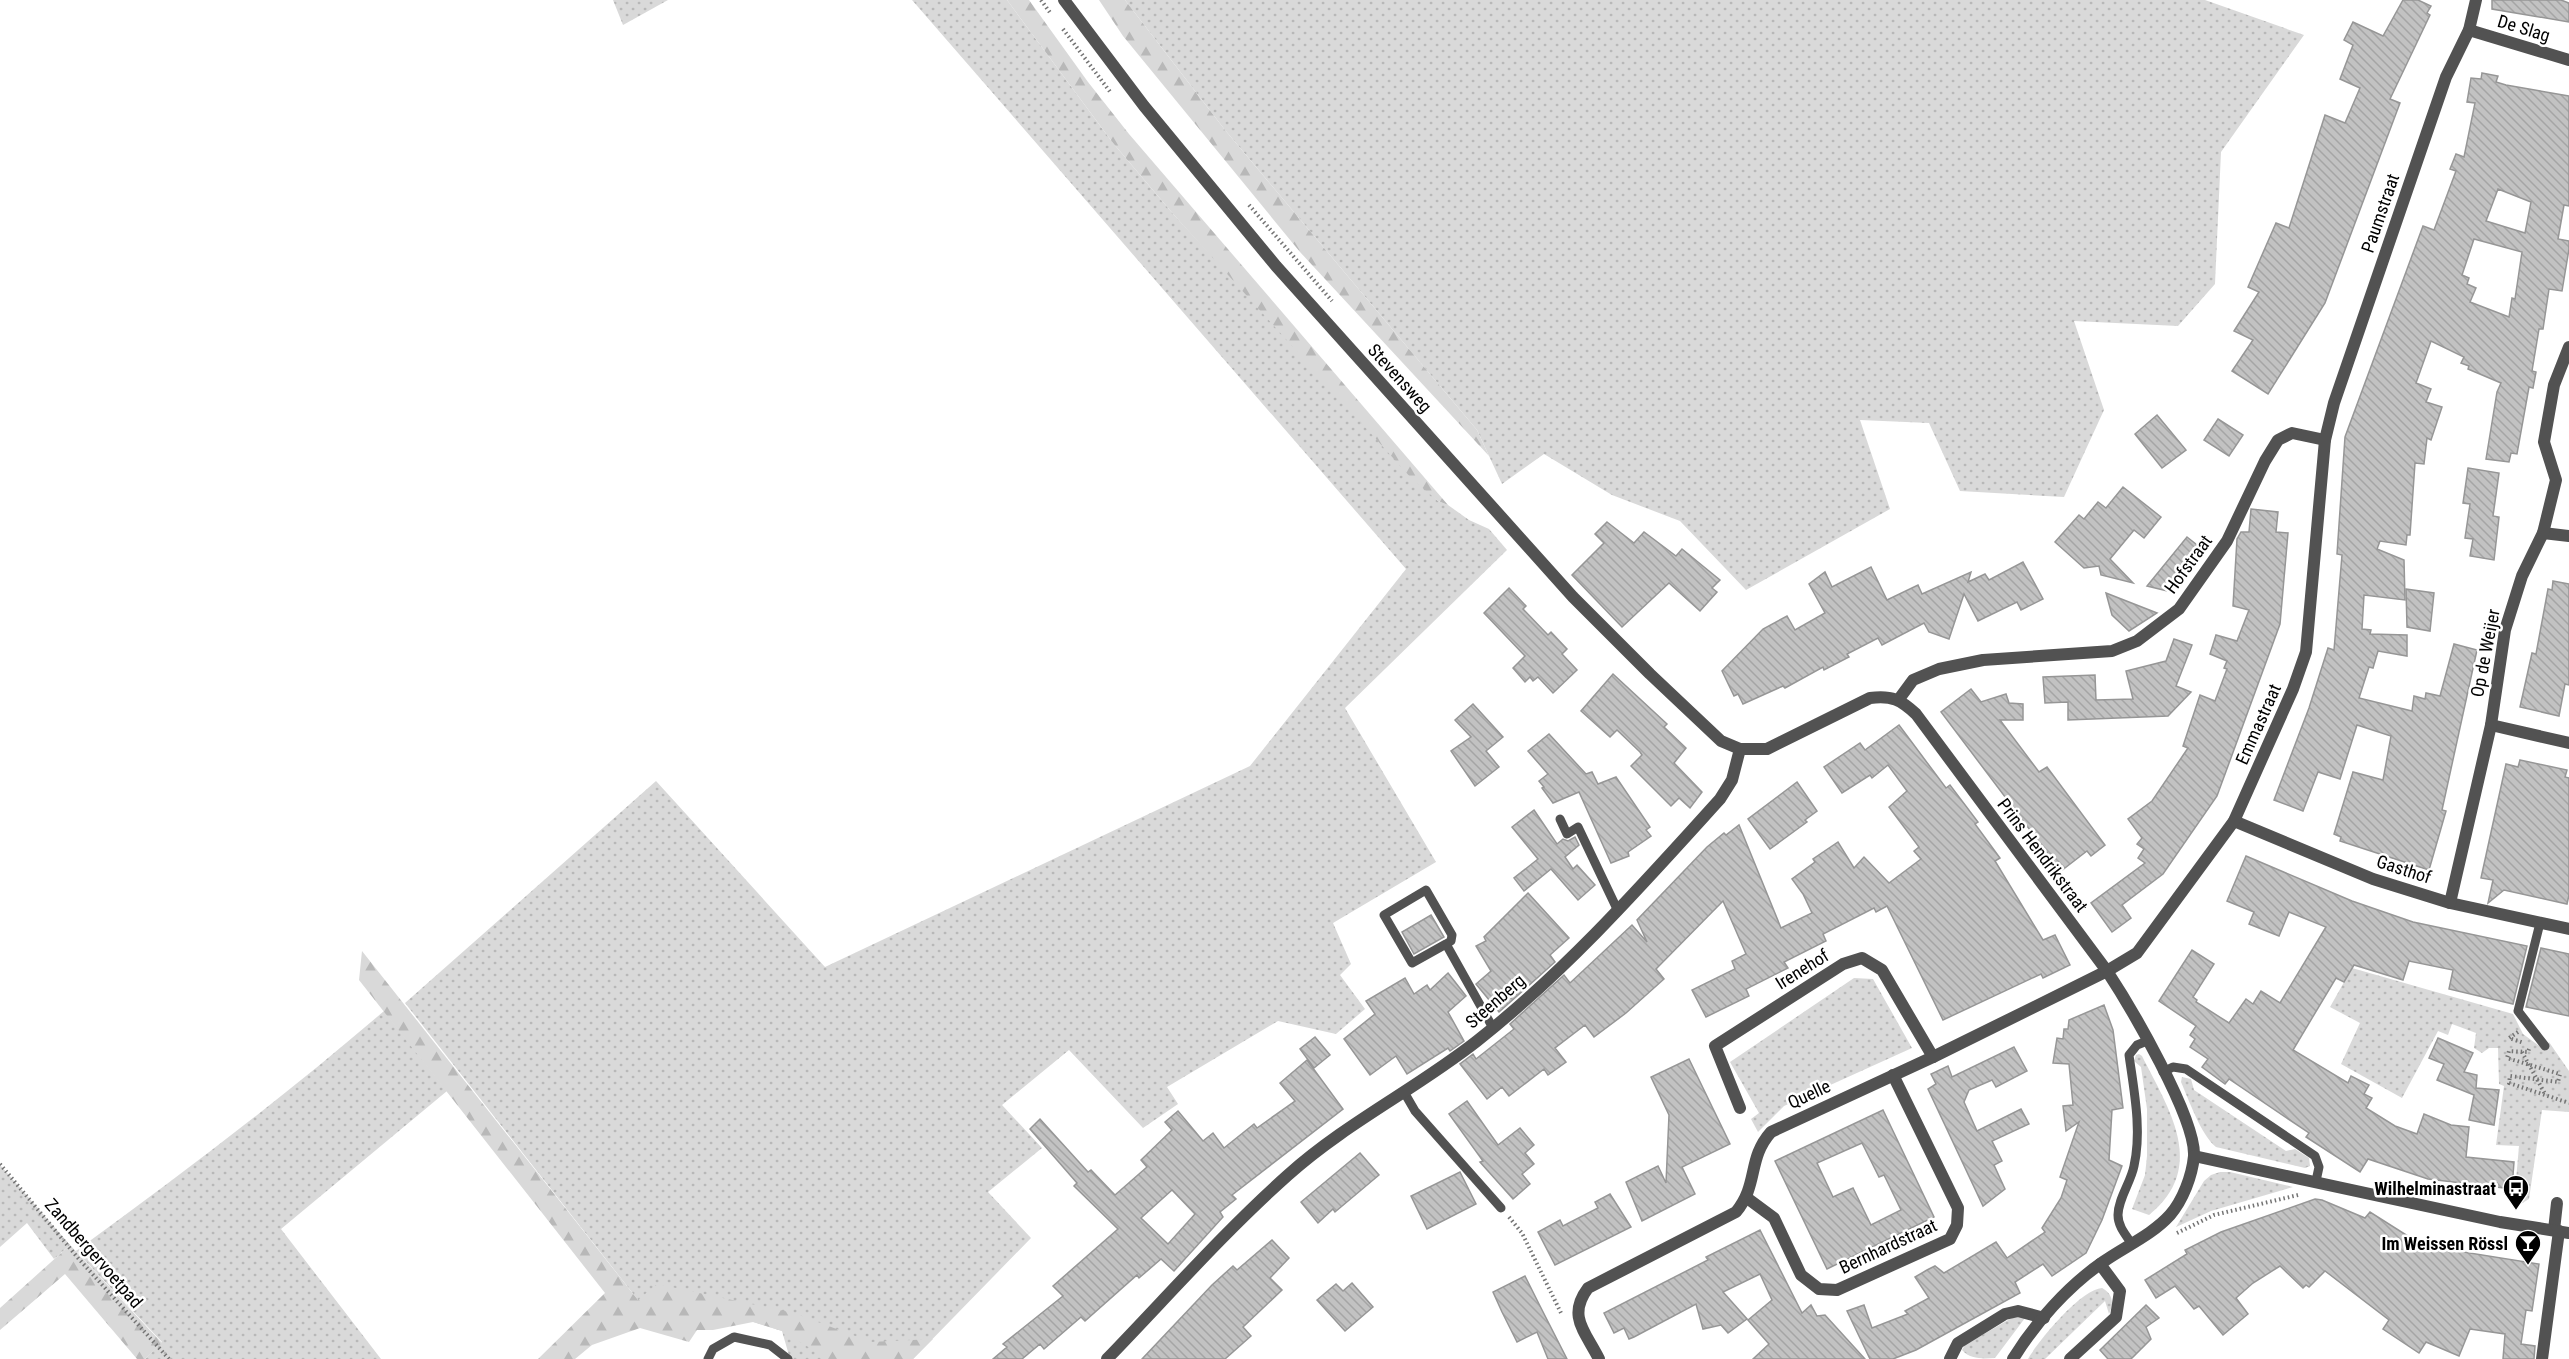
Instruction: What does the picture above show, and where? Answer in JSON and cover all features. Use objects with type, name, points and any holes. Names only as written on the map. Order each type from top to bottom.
[{"type":"street","name":"Stevensweg","points":[[1064,0],[1144,106],[1276,266],[1524,544],[1595,621],[1650,674],[1721,741],[1740,749]]},
{"type":"street","name":"Paumstraat","points":[[2325,440],[2334,403],[2416,160],[2446,77],[2469,30],[2476,0]]},
{"type":"street","name":"De Slag","points":[[2469,30],[2569,60]]},
{"type":"street","name":"Op de Weijer","points":[[2450,903],[2491,725],[2505,630],[2522,576],[2543,533],[2556,480],[2544,442],[2554,385],[2569,347]]},
{"type":"street","name":"Hofstraat","points":[[1899,699],[1913,680],[1939,669],[1983,660],[2112,651],[2137,641],[2179,609],[2227,541],[2265,461],[2278,440],[2292,433],[2325,440]]},
{"type":"street","name":"Emmastraat","points":[[2107,971],[2137,953],[2234,821],[2293,689],[2306,652],[2325,440]]},
{"type":"street","points":[[2543,533],[2569,536]]},
{"type":"street","points":[[1740,749],[1767,749],[1870,698],[1886,696],[1899,699]]},
{"type":"street","name":"Prins Hendrikstraat","points":[[1899,699],[1916,714],[2107,971],[2129,1005],[2184,1114],[2194,1156]]},
{"type":"street","points":[[2491,725],[2569,743]]},
{"type":"street","name":"Steenberg","points":[[1107,1359],[1240,1220],[1289,1174],[1350,1126],[1443,1067],[1493,1028],[1579,951],[1720,799],[1732,780],[1740,749]]},
{"type":"street","name":"Gasthof","points":[[2234,821],[2373,879],[2450,903],[2569,929]]},
{"type":"street","name":"Irenehof","points":[[1740,1108],[1715,1046],[1843,964],[1862,958],[1882,970],[1933,1057]]},
{"type":"street","name":"Quelle","points":[[1747,1198],[1752,1184],[1754,1160],[1760,1145],[1771,1132],[1933,1057],[2107,971]]},
{"type":"street","name":"Bernhardstraat","points":[[1747,1198],[1774,1218],[1801,1275],[1819,1289],[1837,1290],[1950,1239],[1957,1225],[1958,1208],[1893,1075]]},
{"type":"street","points":[[2013,1359],[2065,1294],[2100,1264],[2132,1244],[2170,1215],[2186,1189],[2194,1156],[2500,1222],[2561,1231]]},
{"type":"street","points":[[1599,1359],[1577,1314],[1579,1300],[1588,1288],[1736,1212],[1747,1198]]},
{"type":"street","points":[[2542,1359],[2561,1231],[2557,1203]]},
{"type":"street","points":[[2070,1359],[2116,1317],[2120,1291],[2100,1264]]},
{"type":"street","points":[[1950,1359],[1958,1343],[2005,1314],[2018,1311],[2044,1318]]},
{"type":"lane","points":[[1560,819],[1567,834],[1578,827],[1618,911]]},
{"type":"lane","points":[[1426,890],[1452,935],[1451,941],[1446,944],[1412,963],[1384,915],[1426,890]]},
{"type":"lane","points":[[2540,923],[2518,1011],[2546,1046]]},
{"type":"lane","points":[[1446,944],[1493,1028]]},
{"type":"lane","points":[[2132,1244],[2119,1224],[2118,1211],[2134,1169],[2137,1149],[2137,1121],[2129,1055],[2137,1045],[2147,1041]]},
{"type":"lane","points":[[2163,1072],[2173,1067],[2186,1069],[2315,1156],[2319,1167],[2316,1181]]},
{"type":"lane","points":[[1404,1092],[1415,1111],[1501,1208]]},
{"type":"lane","points":[[708,1359],[713,1349],[734,1337],[770,1345],[788,1359]]},
{"type":"path","points":[[1246,201],[1338,308]]},
{"type":"path","points":[[2528,1025],[2509,1038],[2530,1045],[2528,1052],[2509,1051],[2507,1058],[2560,1074],[2558,1082],[2510,1076],[2509,1083],[2569,1103]]},
{"type":"path","points":[[2522,1052],[2546,1095]]},
{"type":"path","name":"Zandbergervoetpad","points":[[0,1164],[78,1258],[169,1359]]},
{"type":"path","points":[[2172,1236],[2214,1215],[2313,1191],[2316,1181]]},
{"type":"path","points":[[1501,1208],[1522,1233],[1562,1313],[1577,1314]]},
{"type":"green space","points":[[613,0],[668,0],[623,25]]},
{"type":"green space","points":[[912,0],[1007,0],[1113,143],[1174,215],[1438,501],[1489,529],[1507,550],[1345,708],[1436,862],[1333,923],[1351,964],[1340,975],[1365,1009],[1336,1034],[1278,1021],[1167,1087],[1178,1104],[1143,1128],[1069,1050],[1002,1105],[1042,1148],[988,1192],[1031,1238],[913,1359],[790,1359],[782,1331],[728,1314],[638,1300],[405,1003],[656,781],[825,967],[1250,766],[1406,569]]},
{"type":"green space","points":[[1007,0],[1029,0],[1129,134],[1448,505],[1438,501],[1412,479],[1174,215],[1113,143]]},
{"type":"green space","points":[[1099,0],[1125,0],[1225,130],[1477,430],[1489,456],[1300,252],[1123,36]]},
{"type":"green space","points":[[1125,0],[2205,0],[2304,35],[2221,152],[2215,284],[2178,326],[2074,321],[2104,410],[2064,497],[1960,491],[1929,423],[1860,420],[1890,509],[1746,590],[1680,521],[1612,495],[1544,454],[1502,484],[1477,430],[1225,130]]},
{"type":"green space","points":[[362,951],[638,1300],[657,1284],[794,1313],[871,1342],[933,1339],[913,1359],[828,1359],[782,1331],[753,1322],[713,1330],[697,1330],[689,1342],[640,1328],[592,1345],[575,1359],[538,1359],[605,1293],[359,980]]},
{"type":"green space","points":[[2352,968],[2513,1014],[2523,1034],[2546,1051],[2549,1042],[2569,1071],[2569,1112],[2542,1110],[2529,1199],[2519,1205],[2514,1203],[2519,1146],[2496,1145],[2504,1086],[2499,1084],[2498,1048],[2489,1048],[2482,1053],[2474,1048],[2476,1033],[2452,1024],[2448,1035],[2438,1031],[2402,1098],[2341,1064],[2360,1023],[2330,1007]]},
{"type":"green space","points":[[1854,978],[1873,979],[1912,1048],[1784,1106],[1758,1132],[1751,1119],[1759,1113],[1730,1062]]},
{"type":"green space","points":[[384,1011],[447,1091],[281,1229],[381,1359],[145,1359],[162,1342],[76,1251],[309,1074]]},
{"type":"green space","points":[[2139,1054],[2171,1117],[2178,1137],[2180,1157],[2177,1177],[2167,1197],[2149,1215],[2132,1209],[2145,1175],[2147,1156],[2147,1109],[2141,1067],[2134,1061],[2136,1055]]},
{"type":"green space","points":[[2182,1077],[2191,1079],[2194,1090],[2286,1151],[2295,1149],[2309,1158],[2310,1166],[2305,1168],[2216,1147],[2205,1134],[2196,1117],[2181,1082]]},
{"type":"green space","points":[[0,1165],[70,1245],[54,1259],[27,1223],[0,1247]]},
{"type":"green space","points":[[2220,1172],[2230,1172],[2293,1187],[2211,1211],[2176,1227],[2204,1181]]},
{"type":"green space","points":[[70,1245],[162,1343],[145,1359],[137,1359],[65,1274],[0,1330],[0,1308]]},
{"type":"green space","points":[[2102,1288],[2112,1299],[2109,1314],[2105,1301],[2045,1359],[2028,1359],[2050,1329],[2072,1306],[2093,1291]]},
{"type":"green space","points":[[2015,1316],[2025,1318],[1995,1358],[1977,1358],[1962,1350],[1965,1345]]},
{"type":"building","points":[[2403,0],[2418,0],[2431,6],[2427,13],[2430,15],[2390,99],[2400,103],[2325,303],[2268,394],[2232,371],[2253,340],[2234,331],[2259,292],[2248,287],[2276,223],[2289,228],[2325,115],[2345,123],[2360,88],[2340,79],[2353,45],[2344,40],[2353,22],[2383,36]]},
{"type":"building","points":[[2492,0],[2561,0],[2569,3],[2569,22],[2492,9]]},
{"type":"building","points":[[2482,73],[2498,76],[2496,82],[2506,85],[2569,96],[2569,206],[2564,205],[2558,239],[2569,241],[2569,249],[2562,291],[2549,289],[2543,329],[2539,329],[2532,371],[2536,372],[2533,388],[2529,387],[2517,454],[2511,453],[2509,462],[2486,459],[2497,392],[2501,383],[2468,369],[2469,366],[2461,363],[2464,357],[2431,341],[2416,383],[2431,389],[2426,402],[2442,407],[2431,440],[2427,438],[2424,464],[2415,463],[2410,535],[2407,535],[2406,545],[2380,541],[2377,549],[2404,560],[2405,600],[2364,595],[2362,629],[2371,630],[2370,634],[2407,635],[2407,656],[2378,651],[2373,668],[2369,667],[2359,698],[2412,711],[2414,696],[2425,699],[2426,693],[2440,696],[2454,644],[2477,650],[2442,810],[2446,811],[2429,870],[2340,841],[2341,837],[2334,834],[2353,772],[2383,780],[2391,736],[2357,725],[2340,779],[2318,772],[2303,811],[2274,800],[2309,708],[2328,648],[2334,650],[2342,555],[2337,554],[2345,437],[2423,226],[2434,230],[2456,171],[2450,169],[2456,154],[2464,157],[2475,103],[2467,102],[2471,78],[2481,79]],"holes":[[[2498,189],[2531,202],[2525,233],[2486,221]],[[2474,239],[2522,252],[2515,299],[2512,298],[2509,317],[2470,302],[2476,288],[2467,284],[2469,278],[2462,275]]]},
{"type":"building","points":[[2157,415],[2186,450],[2162,468],[2135,434]]},
{"type":"building","points":[[2218,419],[2243,435],[2229,456],[2204,440]]},
{"type":"building","points":[[2468,468],[2499,473],[2493,516],[2499,517],[2494,560],[2470,556],[2473,539],[2465,538],[2470,504],[2463,503]]},
{"type":"building","points":[[2123,487],[2161,517],[2144,538],[2134,530],[2110,559],[2133,583],[2101,575],[2099,566],[2084,568],[2055,542],[2079,515],[2084,519],[2098,502],[2106,508]]},
{"type":"building","points":[[2251,509],[2278,512],[2276,532],[2288,533],[2280,624],[2217,796],[2163,874],[2122,905],[2131,918],[2112,932],[2091,903],[2145,863],[2138,858],[2144,849],[2137,844],[2142,838],[2128,819],[2152,801],[2188,748],[2183,746],[2200,695],[2215,701],[2227,669],[2224,668],[2227,661],[2210,654],[2216,635],[2237,641],[2249,610],[2233,606],[2237,539],[2241,532],[2249,532]]},
{"type":"building","points":[[1607,522],[1634,543],[1644,532],[1676,556],[1682,549],[1720,580],[1712,588],[1717,592],[1700,611],[1669,583],[1622,627],[1572,575],[1604,543],[1595,534]]},
{"type":"building","points":[[2187,537],[2201,548],[2167,591],[2147,586]]},
{"type":"building","points":[[2023,562],[2043,599],[2021,610],[2017,602],[1978,621],[1964,594],[1949,639],[1929,632],[1924,623],[1882,645],[1878,638],[1847,654],[1849,657],[1824,670],[1823,667],[1785,688],[1783,686],[1743,704],[1738,694],[1734,696],[1722,671],[1763,629],[1787,616],[1795,630],[1825,613],[1809,584],[1825,572],[1832,587],[1871,567],[1887,600],[1918,585],[1922,594],[1971,572],[1968,582],[1985,574],[1989,580]]},
{"type":"building","points":[[2553,581],[2569,584],[2569,685],[2565,684],[2559,716],[2520,707],[2532,653],[2536,654],[2548,589],[2552,590]]},
{"type":"building","points":[[1509,588],[1526,606],[1523,609],[1548,635],[1551,632],[1567,649],[1562,654],[1577,670],[1553,693],[1538,677],[1533,681],[1530,677],[1525,682],[1513,668],[1525,656],[1484,613]]},
{"type":"building","points":[[2406,589],[2434,593],[2430,631],[2407,627]]},
{"type":"building","points":[[2106,593],[2157,613],[2129,631],[2112,615]]},
{"type":"building","points":[[2174,639],[2192,645],[2176,686],[2191,692],[2168,716],[2068,720],[2068,702],[2045,703],[2043,677],[2095,675],[2096,700],[2133,699],[2126,671],[2166,661]]},
{"type":"building","points":[[1613,674],[1667,724],[1664,727],[1686,748],[1674,763],[1702,792],[1690,808],[1679,798],[1671,806],[1631,766],[1642,755],[1640,752],[1617,730],[1610,737],[1581,711]]},
{"type":"building","points":[[1971,689],[1981,702],[2006,694],[2009,703],[2023,704],[2023,720],[2000,720],[2039,772],[2047,767],[2105,845],[2091,856],[2087,851],[2061,871],[1941,712]]},
{"type":"building","points":[[1473,704],[1503,737],[1486,751],[1499,767],[1475,786],[1451,751],[1471,737],[1455,720]]},
{"type":"building","points":[[1899,725],[1946,788],[1950,785],[1978,822],[1975,824],[2000,858],[1995,861],[2043,940],[2055,935],[2070,965],[2043,978],[2041,974],[1943,1020],[1887,906],[1876,912],[1874,908],[1823,934],[1826,941],[1784,962],[1788,968],[1746,989],[1749,996],[1706,1017],[1692,990],[1735,969],[1732,961],[1746,954],[1723,901],[1656,969],[1664,979],[1626,1013],[1594,1037],[1585,1025],[1555,1048],[1566,1062],[1548,1075],[1544,1069],[1509,1096],[1502,1087],[1487,1099],[1460,1064],[1473,1054],[1476,1059],[1514,1029],[1510,1024],[1564,975],[1570,983],[1632,925],[1647,942],[1637,920],[1707,847],[1724,833],[1726,835],[1739,825],[1781,928],[1812,913],[1803,894],[1792,879],[1815,862],[1813,859],[1838,842],[1854,868],[1864,857],[1889,883],[1921,859],[1914,851],[1919,847],[1889,807],[1907,791],[1888,765],[1872,778],[1870,775],[1842,793],[1824,767],[1860,743],[1865,750]]},
{"type":"building","points":[[1549,734],[1586,774],[1592,772],[1598,784],[1616,777],[1650,827],[1646,830],[1651,836],[1628,852],[1629,856],[1611,863],[1579,792],[1553,803],[1542,788],[1544,787],[1539,781],[1548,774],[1528,751]]},
{"type":"building","points":[[2520,760],[2567,770],[2565,777],[2569,778],[2569,895],[2567,904],[2504,890],[2488,903],[2493,880],[2481,878],[2506,764],[2518,767]]},
{"type":"building","points":[[1797,782],[1817,811],[1805,820],[1807,822],[1770,849],[1748,819]]},
{"type":"building","points":[[1534,810],[1557,844],[1563,839],[1568,841],[1575,837],[1579,845],[1565,857],[1573,869],[1577,865],[1595,885],[1578,900],[1551,869],[1524,891],[1514,878],[1538,859],[1512,827]]},
{"type":"building","points":[[2246,856],[2352,901],[2413,922],[2527,946],[2513,1004],[2449,989],[2453,970],[2409,961],[2403,980],[2354,965],[2344,982],[2336,978],[2293,1050],[2348,1083],[2351,1076],[2369,1085],[2364,1094],[2372,1098],[2366,1108],[2395,1126],[2417,1134],[2424,1114],[2451,1125],[2469,1127],[2466,1157],[2514,1162],[2512,1189],[2428,1179],[2368,1159],[2360,1172],[2306,1137],[2309,1133],[2229,1079],[2225,1084],[2202,1067],[2208,1059],[2190,1047],[2195,1039],[2190,1035],[2196,1026],[2159,1001],[2192,950],[2214,964],[2193,997],[2197,1000],[2196,1002],[2229,1023],[2246,999],[2253,1004],[2261,991],[2280,1003],[2326,927],[2289,912],[2279,936],[2249,924],[2254,912],[2227,901]]},
{"type":"building","points":[[1528,893],[1569,938],[1550,955],[1555,962],[1499,1012],[1476,984],[1491,971],[1476,946],[1486,941],[1484,937]]},
{"type":"building","points":[[1431,915],[1444,937],[1414,954],[1402,932]]},
{"type":"building","points":[[2541,948],[2569,954],[2569,1016],[2526,1007]]},
{"type":"building","points":[[1448,973],[1466,996],[1448,1012],[1464,1041],[1450,1051],[1448,1048],[1407,1074],[1396,1056],[1370,1075],[1344,1039],[1375,1014],[1366,1001],[1405,978],[1414,994],[1427,985],[1430,990]]},
{"type":"building","points":[[2104,1005],[2113,1030],[2123,1108],[2112,1110],[2109,1160],[2122,1166],[2102,1220],[2086,1253],[2052,1276],[2043,1264],[2015,1282],[2020,1293],[1916,1350],[1893,1359],[1870,1359],[1847,1311],[1864,1305],[1872,1328],[1908,1314],[1905,1311],[1929,1298],[1915,1277],[1935,1266],[1944,1273],[1996,1242],[2007,1258],[2045,1232],[2042,1228],[2061,1198],[2067,1180],[2060,1177],[2079,1122],[2066,1131],[2063,1106],[2073,1105],[2069,1064],[2053,1063],[2057,1038],[2063,1039],[2064,1029],[2068,1029],[2069,1020]]},
{"type":"building","points":[[1315,1037],[1330,1055],[1314,1068],[1300,1049]]},
{"type":"building","points":[[2438,1038],[2473,1053],[2464,1072],[2477,1075],[2476,1088],[2499,1090],[2494,1125],[2469,1120],[2474,1095],[2437,1080],[2444,1064],[2429,1058]]},
{"type":"building","points":[[2014,1047],[2027,1071],[1996,1087],[1992,1080],[1969,1090],[1964,1102],[1977,1131],[2021,1109],[2029,1124],[1992,1141],[2002,1161],[1994,1165],[2005,1189],[1983,1206],[1928,1089],[1936,1084],[1931,1074],[1948,1066],[1952,1077]]},
{"type":"building","points":[[1689,1059],[1730,1144],[1682,1167],[1695,1194],[1642,1221],[1626,1182],[1658,1166],[1666,1183],[1669,1115],[1651,1077]]},
{"type":"building","points":[[1307,1060],[1343,1109],[1232,1195],[1236,1199],[1220,1212],[1223,1217],[1174,1271],[1161,1259],[1139,1278],[1137,1275],[1085,1321],[1081,1317],[1044,1349],[1040,1344],[1022,1359],[993,1359],[1007,1347],[1003,1344],[1063,1296],[1053,1286],[1118,1229],[1074,1186],[1077,1183],[1030,1129],[1040,1119],[1088,1172],[1091,1170],[1115,1195],[1147,1167],[1141,1160],[1172,1130],[1165,1122],[1178,1111],[1203,1141],[1213,1133],[1224,1148],[1254,1124],[1257,1128],[1295,1101],[1280,1083]],"holes":[[[1172,1190],[1195,1214],[1168,1244],[1141,1218]]]},
{"type":"building","points":[[1467,1101],[1498,1145],[1520,1128],[1534,1145],[1525,1153],[1534,1164],[1522,1174],[1530,1184],[1513,1199],[1480,1162],[1483,1161],[1449,1114]]},
{"type":"building","points":[[1883,1110],[1934,1217],[1827,1269],[1775,1161]],"holes":[[[1862,1143],[1879,1177],[1884,1175],[1901,1210],[1871,1225],[1853,1188],[1833,1197],[1817,1163]]]},
{"type":"building","points":[[1360,1153],[1379,1175],[1335,1212],[1333,1209],[1318,1223],[1301,1202]]},
{"type":"building","points":[[1460,1172],[1476,1204],[1427,1229],[1411,1196]]},
{"type":"building","points":[[1610,1194],[1631,1227],[1555,1265],[1538,1232],[1560,1220],[1563,1226],[1598,1208],[1595,1202]]},
{"type":"building","points":[[2315,1199],[2365,1218],[2370,1212],[2411,1238],[2407,1243],[2539,1264],[2532,1311],[2526,1310],[2521,1344],[2535,1346],[2534,1359],[2503,1359],[2505,1334],[2470,1329],[2459,1356],[2426,1342],[2419,1353],[2383,1329],[2389,1320],[2325,1271],[2309,1287],[2306,1285],[2303,1288],[2280,1266],[2253,1283],[2236,1298],[2248,1314],[2223,1335],[2199,1306],[2194,1309],[2175,1286],[2156,1298],[2145,1280],[2187,1254],[2185,1250],[2221,1232]]},
{"type":"building","points":[[1760,1230],[1802,1313],[1811,1305],[1817,1316],[1825,1315],[1865,1359],[1753,1359],[1769,1344],[1748,1320],[1772,1300],[1760,1274],[1723,1292],[1747,1319],[1728,1333],[1721,1325],[1703,1329],[1696,1304],[1629,1339],[1624,1328],[1614,1333],[1604,1313],[1708,1260],[1706,1257]]},
{"type":"building","points":[[1272,1240],[1289,1258],[1270,1278],[1282,1290],[1243,1327],[1251,1336],[1225,1359],[1142,1359],[1212,1285],[1233,1266],[1237,1270]]},
{"type":"building","points":[[1525,1276],[1567,1359],[1548,1359],[1537,1332],[1517,1342],[1493,1292]]},
{"type":"building","points":[[1352,1283],[1373,1307],[1345,1331],[1317,1300],[1336,1284],[1343,1291]]},
{"type":"building","points":[[2146,1305],[2159,1318],[2146,1327],[2151,1339],[2131,1359],[2108,1359],[2100,1350]]},
{"type":"place","name":"Wilhelminastraat","points":[[2516,1211]]},
{"type":"place","name":"Im Weissen Rössl","points":[[2528,1266]]}]
